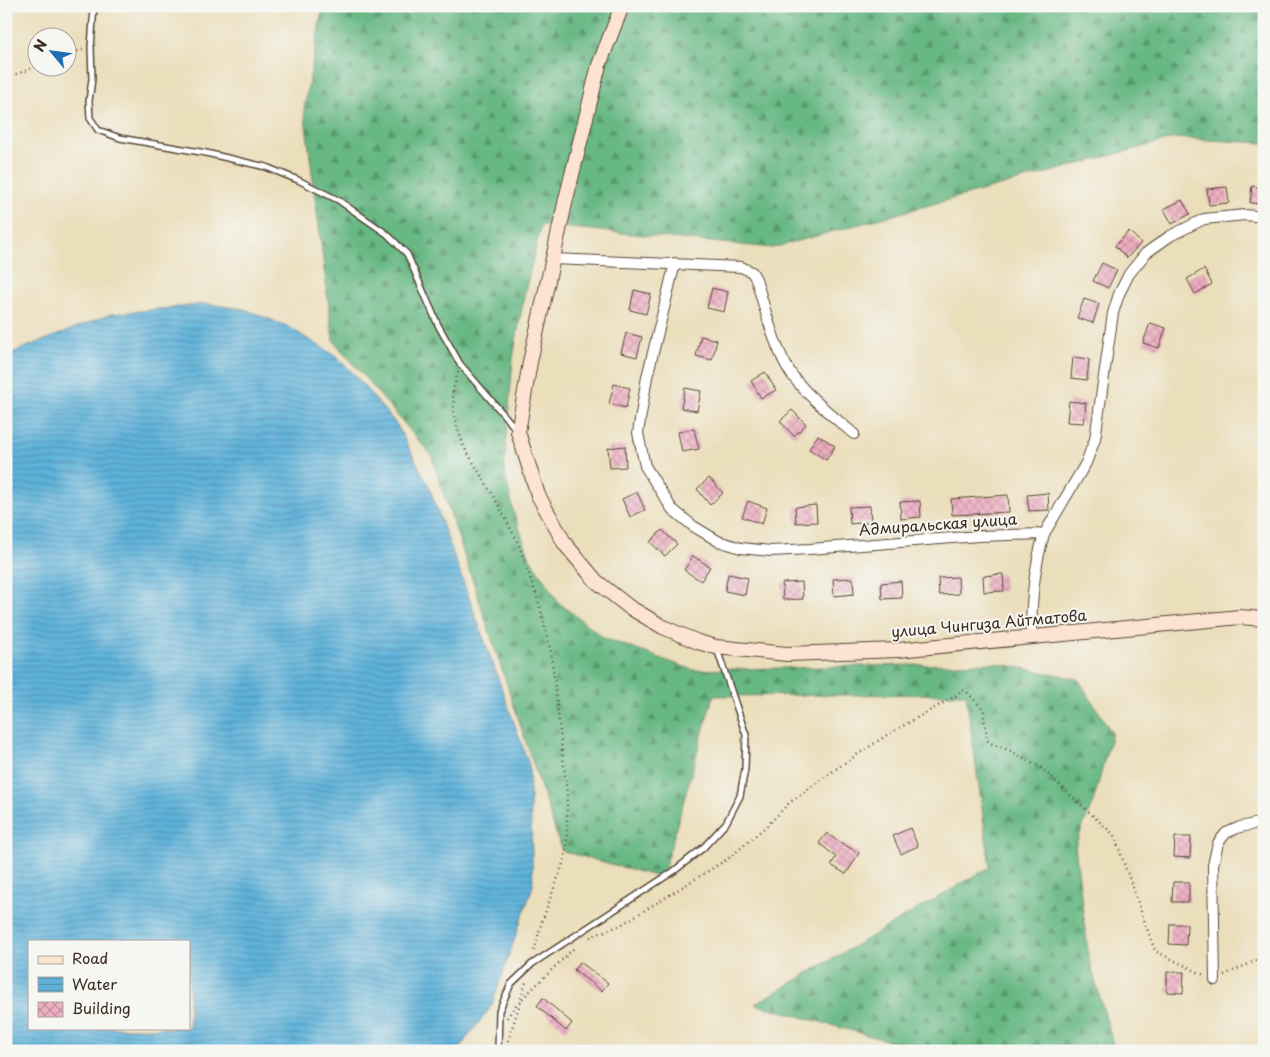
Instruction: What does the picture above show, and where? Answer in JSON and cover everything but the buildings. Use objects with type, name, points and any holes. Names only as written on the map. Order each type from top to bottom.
[{"type":"street","points":[[518,432],[530,362],[553,259],[600,65],[622,6]]},
{"type":"street","points":[[1031,636],[1031,605],[1036,562],[1044,534],[1086,463],[1095,438],[1114,313],[1119,294],[1129,274],[1146,253],[1170,236],[1204,219],[1245,215],[1264,217]]},
{"type":"street","points":[[553,259],[742,267],[752,272],[756,279],[776,343],[787,368],[808,392],[854,434]]},
{"type":"street","name":"Адмиральская улица","points":[[675,263],[647,377],[638,433],[645,466],[672,509],[693,526],[718,541],[741,548],[771,550],[810,549],[979,536],[1044,534]]},
{"type":"street","name":"улица Чингиза Айтматова","points":[[518,432],[538,494],[565,544],[596,581],[629,607],[664,627],[698,642],[716,647],[787,654],[898,650],[1240,617],[1264,618]]},
{"type":"street","points":[[1214,980],[1213,865],[1218,843],[1226,833],[1240,827],[1264,822]]},
{"type":"lane","points":[[94,6],[91,47],[90,118],[98,130],[120,138],[206,153],[266,167],[298,180],[338,200],[387,234],[407,254],[438,325],[460,364],[518,432]]},
{"type":"lane","points":[[498,1051],[499,1011],[510,984],[532,964],[674,871],[703,848],[726,823],[740,796],[745,769],[746,735],[716,647]]},
{"type":"path","points":[[78,52],[91,47]]},
{"type":"path","points":[[6,74],[14,75],[28,70]]},
{"type":"path","points":[[460,364],[453,391],[454,415],[458,430],[464,447],[498,504],[519,545],[539,603],[551,652],[567,793],[567,842],[564,861],[541,924],[532,964],[506,1044]]},
{"type":"path","points":[[587,938],[621,926],[729,858],[789,803],[824,777],[880,740],[957,696],[962,690],[966,691],[984,710],[983,717],[987,731],[987,740],[990,743],[1009,750],[1042,768],[1114,835],[1156,951],[1214,980],[1264,957]]},
{"type":"path","points":[[499,1035],[511,1011],[575,947]]},
{"type":"green space","points":[[323,6],[1264,6],[1264,143],[1175,138],[772,248],[541,225],[524,296],[513,358],[504,471],[514,514],[530,558],[558,602],[604,638],[693,670],[996,663],[1078,679],[1112,733],[1094,799],[1075,846],[1089,959],[1115,1051],[925,1051],[755,1004],[990,867],[966,694],[713,696],[662,878],[562,851],[431,455],[333,340],[304,109]]},
{"type":"water","points":[[207,304],[244,309],[287,326],[334,355],[354,374],[397,425],[428,484],[529,764],[533,886],[491,1007],[457,1051],[6,1051],[6,355],[111,314]]}]
